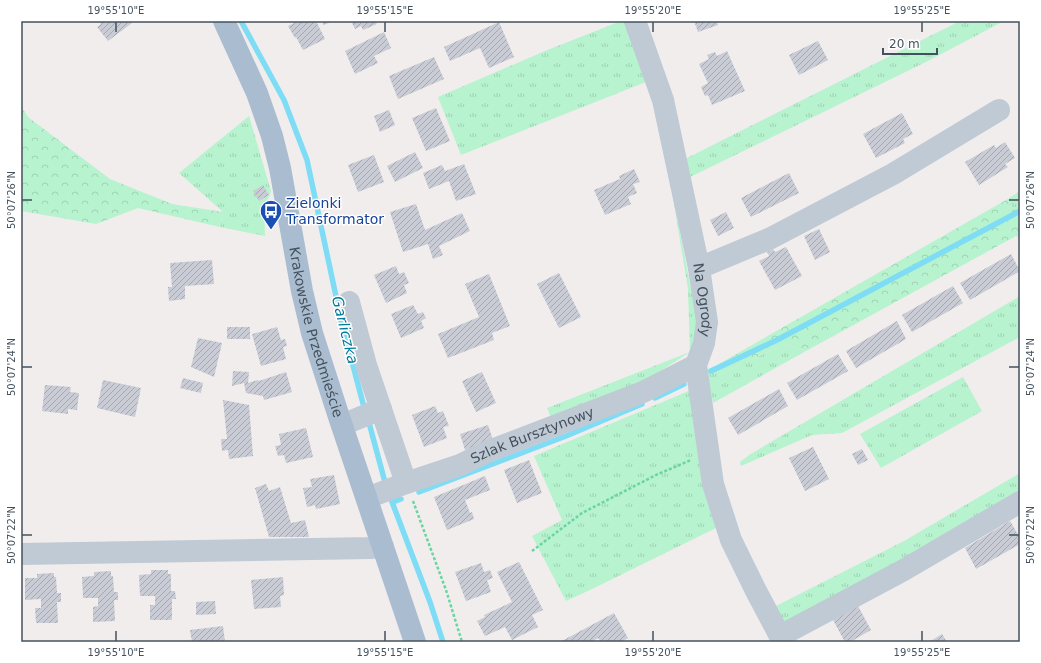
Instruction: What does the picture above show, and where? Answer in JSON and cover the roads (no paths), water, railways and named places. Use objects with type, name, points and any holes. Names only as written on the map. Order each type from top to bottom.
[{"type":"main road","name":"Krakowskie Przedmieście","points":[[224,21],[257,93],[276,149],[300,283],[318,353],[349,423],[388,490],[383,547],[415,642]]},
{"type":"street","name":"Na Ogrody","points":[[635,21],[663,100],[699,268],[707,322],[704,343],[696,365],[713,484],[731,540],[782,639]]},
{"type":"street","points":[[699,268],[771,238],[893,174],[999,110]]},
{"type":"street","points":[[349,302],[378,410],[388,490]]},
{"type":"street","name":"Szlak Bursztynowy","points":[[388,490],[460,465],[489,451],[643,392],[696,365]]},
{"type":"street","points":[[349,423],[378,410]]},
{"type":"street","points":[[782,639],[1020,502]]},
{"type":"street","points":[[21,554],[383,547]]},
{"type":"waterway","name":"Garliczka","points":[[241,21],[284,100],[307,160],[341,320],[365,411]]},
{"type":"waterway","points":[[711,371],[777,340],[1020,211]]},
{"type":"waterway","points":[[655,398],[684,384]]},
{"type":"waterway","points":[[419,492],[566,436],[642,404]]},
{"type":"waterway","name":"Garliczka","points":[[368,419],[386,486]]},
{"type":"waterway","name":"Garliczka","points":[[389,494],[430,602],[443,642]]},
{"type":"waterway","points":[[393,502],[401,499]]},
{"type":"place","name":"Zielonki Transformator","points":[[271,230]]}]
